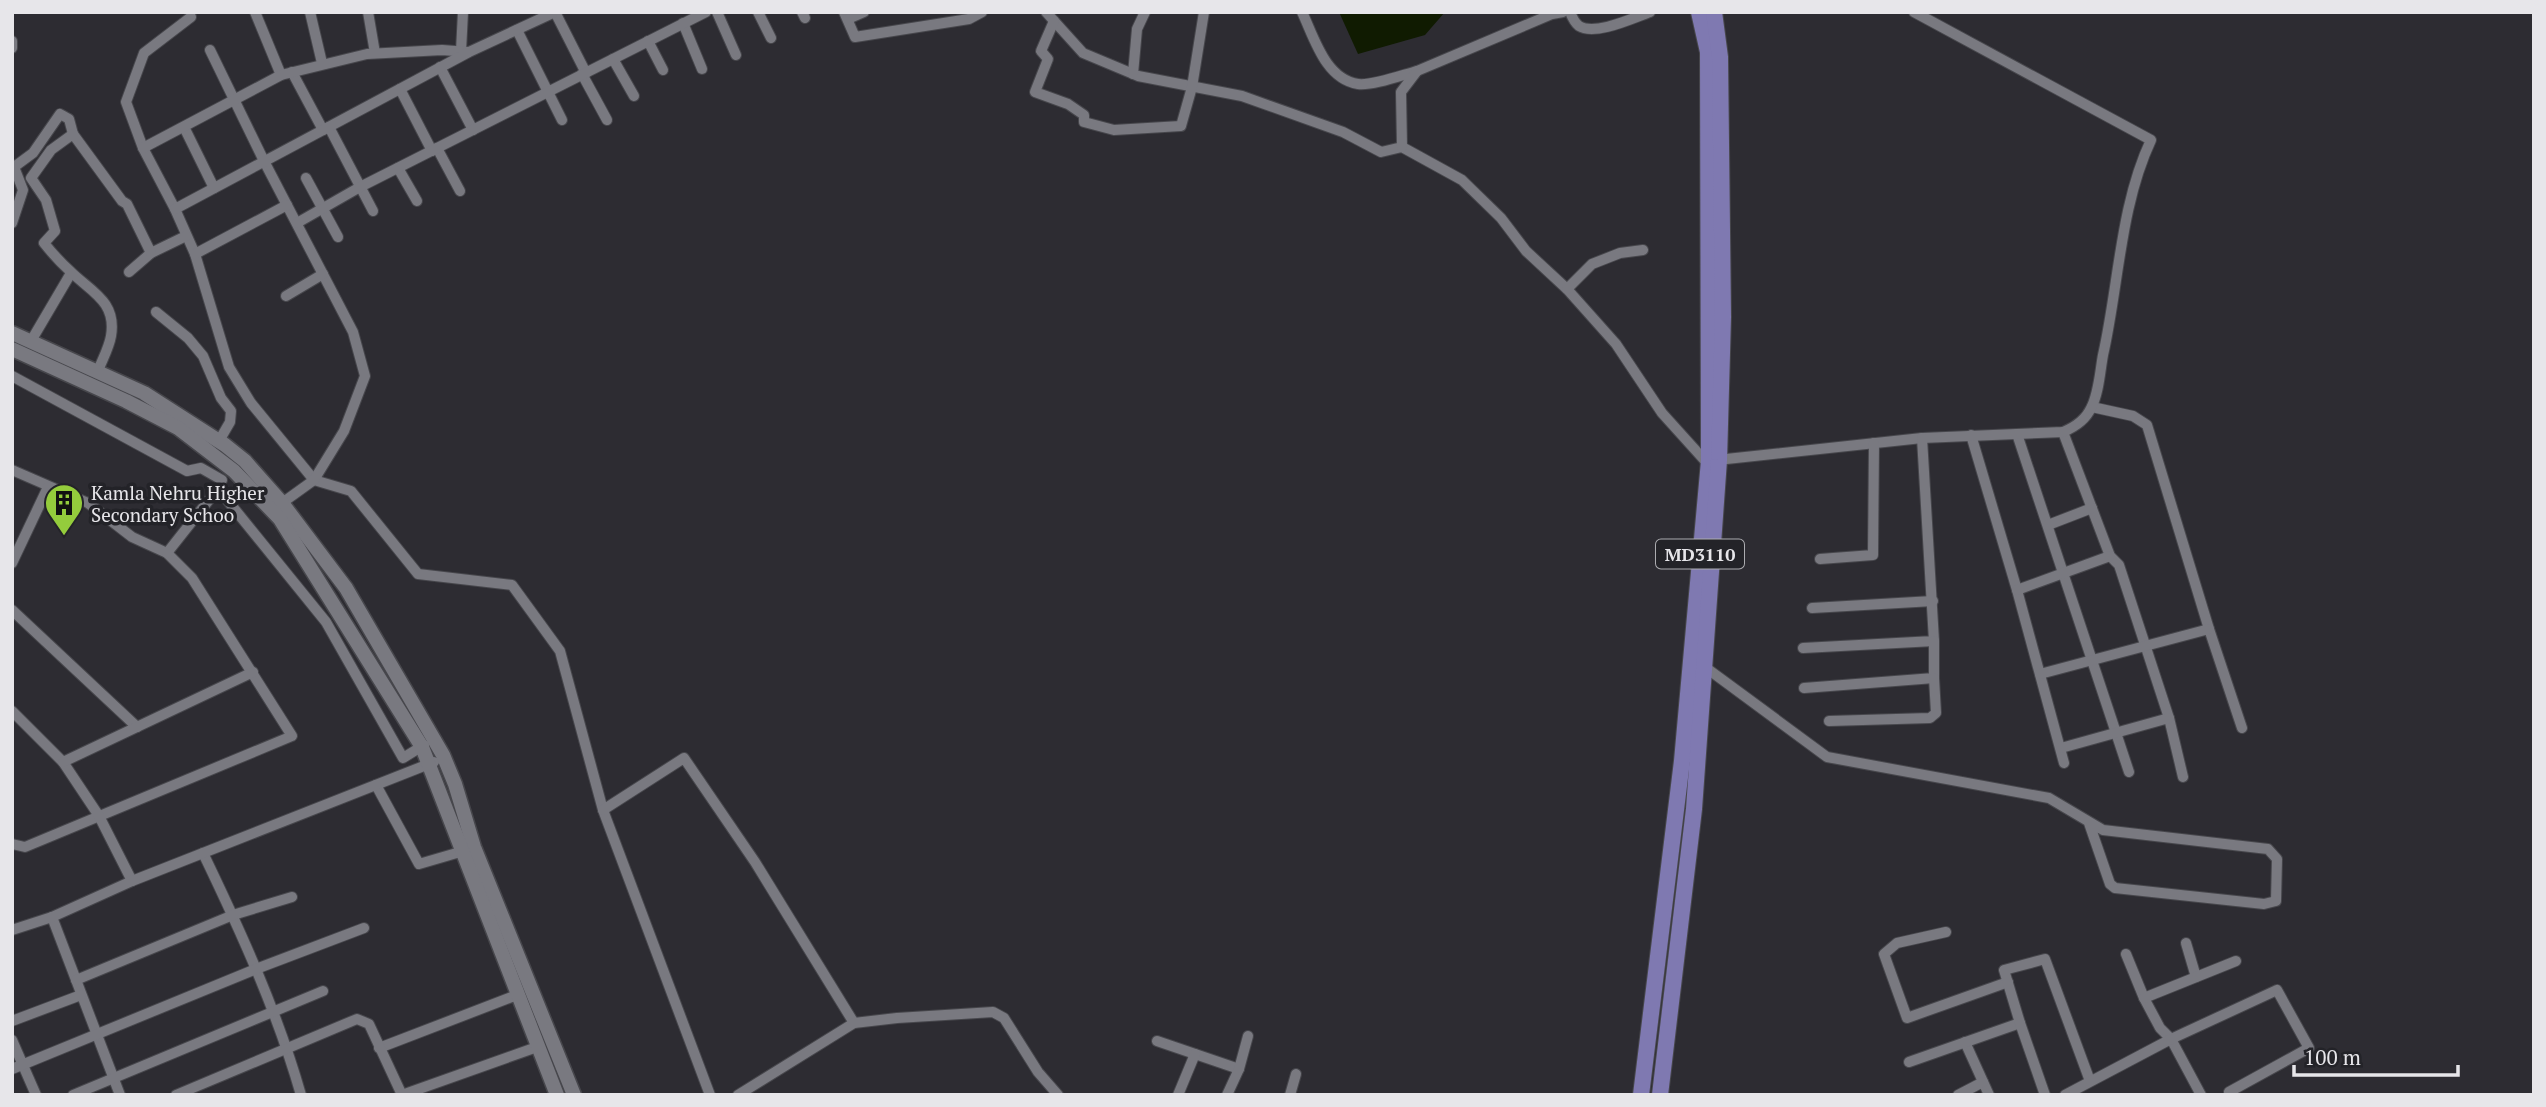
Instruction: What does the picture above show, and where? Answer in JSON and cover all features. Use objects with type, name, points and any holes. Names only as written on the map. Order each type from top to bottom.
[{"type":"main road","name":"MD3110","points":[[1660,1095],[1693,809],[1705,667],[1712,461],[1708,52],[1699,12]]},
{"type":"main road","name":"MD3110","points":[[1641,1095],[1683,751],[1712,461],[1723,317],[1721,85],[1714,12]]},
{"type":"main road","points":[[12,333],[144,393],[219,441],[245,461],[282,503],[346,588],[444,757],[455,784],[468,849],[517,995],[557,1095]]},
{"type":"main road","points":[[12,349],[178,428],[225,480],[280,519],[422,747],[574,1095]]},
{"type":"street","points":[[255,12],[287,74],[326,129],[373,211]]},
{"type":"street","points":[[310,12],[322,63]]},
{"type":"street","points":[[368,12],[375,53]]},
{"type":"street","points":[[463,12],[465,51]]},
{"type":"street","points":[[175,209],[400,89],[465,51],[555,12],[607,120]]},
{"type":"street","points":[[717,12],[736,55]]},
{"type":"street","points":[[758,12],[771,38]]},
{"type":"street","points":[[864,12],[846,16],[855,37],[969,19],[982,12]]},
{"type":"street","points":[[1133,74],[1137,29],[1145,12]]},
{"type":"street","points":[[1049,15],[1041,51],[1048,59],[1035,92],[1068,104],[1084,115],[1084,122],[1114,130],[1181,126],[1192,87],[1204,12]]},
{"type":"street","points":[[1302,12],[1324,59],[1342,77],[1359,84],[1418,71],[1552,14],[1563,12]]},
{"type":"street","points":[[1570,12],[1576,24],[1586,29],[1602,28],[1650,12]]},
{"type":"street","points":[[1049,15],[1083,53],[1133,74],[1242,96],[1343,132],[1381,152],[1402,148],[1462,180],[1502,218],[1526,251],[1567,289],[1616,344],[1662,413],[1712,461],[1922,438],[2063,432],[2076,426],[2092,407],[2125,226],[2141,161],[2151,140],[1914,12]]},
{"type":"street","points":[[297,223],[360,187],[701,13]]},
{"type":"street","points":[[191,17],[144,53],[126,102],[143,148],[195,254],[229,367],[251,402],[314,480],[351,491],[418,573],[512,585],[560,651],[603,810],[710,1095]]},
{"type":"street","points":[[683,23],[702,69]]},
{"type":"street","points":[[517,30],[562,120]]},
{"type":"street","points":[[12,41],[12,48]]},
{"type":"street","points":[[649,41],[663,71]]},
{"type":"street","points":[[210,50],[264,162],[354,332],[365,376],[344,431],[314,480],[282,503]]},
{"type":"street","points":[[143,148],[287,74],[322,63],[375,53],[465,51]]},
{"type":"street","points":[[613,58],[634,96]]},
{"type":"street","points":[[440,67],[473,130]]},
{"type":"street","points":[[1402,148],[1401,92],[1418,71]]},
{"type":"street","points":[[400,89],[460,191]]},
{"type":"street","points":[[12,223],[23,190],[14,167],[33,153],[60,114],[69,119],[73,134],[121,201],[127,204],[151,253]]},
{"type":"street","points":[[184,127],[214,188]]},
{"type":"street","points":[[73,134],[51,150],[31,178],[46,200],[55,231],[44,243],[71,273],[101,297],[110,317],[111,337],[98,372]]},
{"type":"street","points":[[398,168],[417,201]]},
{"type":"street","points":[[306,178],[338,237]]},
{"type":"street","points":[[195,254],[287,205]]},
{"type":"street","points":[[129,272],[151,253],[186,236]]},
{"type":"street","points":[[1567,289],[1592,264],[1620,253],[1643,250]]},
{"type":"street","points":[[31,341],[71,273]]},
{"type":"street","points":[[286,296],[323,274]]},
{"type":"street","points":[[156,312],[188,338],[203,355],[232,416],[219,441]]},
{"type":"street","points":[[12,376],[187,471],[201,468],[225,480],[326,622],[402,758],[422,747],[432,733]]},
{"type":"street","points":[[2092,407],[2133,416],[2147,425],[2242,728]]},
{"type":"street","points":[[2063,432],[2110,556],[2119,565],[2169,718],[2183,777]]},
{"type":"street","points":[[1971,435],[2064,763]]},
{"type":"street","points":[[2017,435],[2129,772]]},
{"type":"street","points":[[1829,721],[1930,718],[1936,713],[1933,601],[1922,438]]},
{"type":"street","points":[[1820,559],[1873,555],[1874,443]]},
{"type":"street","points":[[12,470],[88,503],[132,537],[167,553],[192,578],[292,736],[26,847],[12,844]]},
{"type":"street","points":[[167,553],[225,480]]},
{"type":"street","points":[[12,563],[48,487]]},
{"type":"street","points":[[2048,525],[2092,508]]},
{"type":"street","points":[[2017,590],[2110,556]]},
{"type":"street","points":[[1812,608],[1933,601]]},
{"type":"street","points":[[12,610],[137,726]]},
{"type":"street","points":[[2040,674],[2209,629]]},
{"type":"street","points":[[1803,648],[1934,641]]},
{"type":"street","points":[[1705,667],[1826,757],[2049,797],[2103,830],[2268,849],[2277,859],[2276,901],[2264,904],[2115,888],[2110,884],[2089,823]]},
{"type":"street","points":[[63,762],[253,672]]},
{"type":"street","points":[[1804,688],[1934,678]]},
{"type":"street","points":[[12,711],[63,762],[99,817],[132,881]]},
{"type":"street","points":[[2061,748],[2169,718]]},
{"type":"street","points":[[12,930],[52,917],[132,881],[444,757]]},
{"type":"street","points":[[603,810],[684,758],[755,862],[853,1023]]},
{"type":"street","points":[[376,785],[419,864],[468,849]]},
{"type":"street","points":[[203,853],[233,915],[288,1047],[301,1095]]},
{"type":"street","points":[[76,980],[233,915],[292,897]]},
{"type":"street","points":[[52,917],[120,1095]]},
{"type":"street","points":[[12,1069],[364,928]]},
{"type":"street","points":[[1946,932],[1897,943],[1884,954],[1907,1018],[2008,982]]},
{"type":"street","points":[[2186,943],[2196,977]]},
{"type":"street","points":[[2126,954],[2160,1028],[2171,1039],[2202,1095]]},
{"type":"street","points":[[2046,1095],[2004,970],[2045,959],[2090,1082]]},
{"type":"street","points":[[2144,998],[2236,961]]},
{"type":"street","points":[[2065,1095],[2171,1039],[2277,990],[2309,1048],[2229,1092]]},
{"type":"street","points":[[73,1095],[323,991]]},
{"type":"street","points":[[12,1021],[81,995]]},
{"type":"street","points":[[379,1048],[517,995]]},
{"type":"street","points":[[738,1095],[853,1023],[897,1017],[993,1012],[1004,1018],[1038,1072],[1059,1095]]},
{"type":"street","points":[[176,1095],[357,1019],[369,1024],[402,1095],[537,1047]]},
{"type":"street","points":[[1909,1062],[2020,1023]]},
{"type":"street","points":[[1227,1095],[1239,1069],[1248,1036]]},
{"type":"street","points":[[12,1040],[36,1095]]},
{"type":"street","points":[[1157,1041],[1239,1069]]},
{"type":"street","points":[[1965,1042],[1989,1095]]},
{"type":"street","points":[[1178,1095],[1195,1054]]},
{"type":"street","points":[[1290,1095],[1296,1074]]},
{"type":"street","points":[[1958,1095],[1983,1083]]},
{"type":"shaded area","points":[[1339,12],[1445,12],[1425,35],[1358,54]]},
{"type":"place","name":"Kamla Nehru Higher Secondary Schoo","points":[[64,537]]}]
